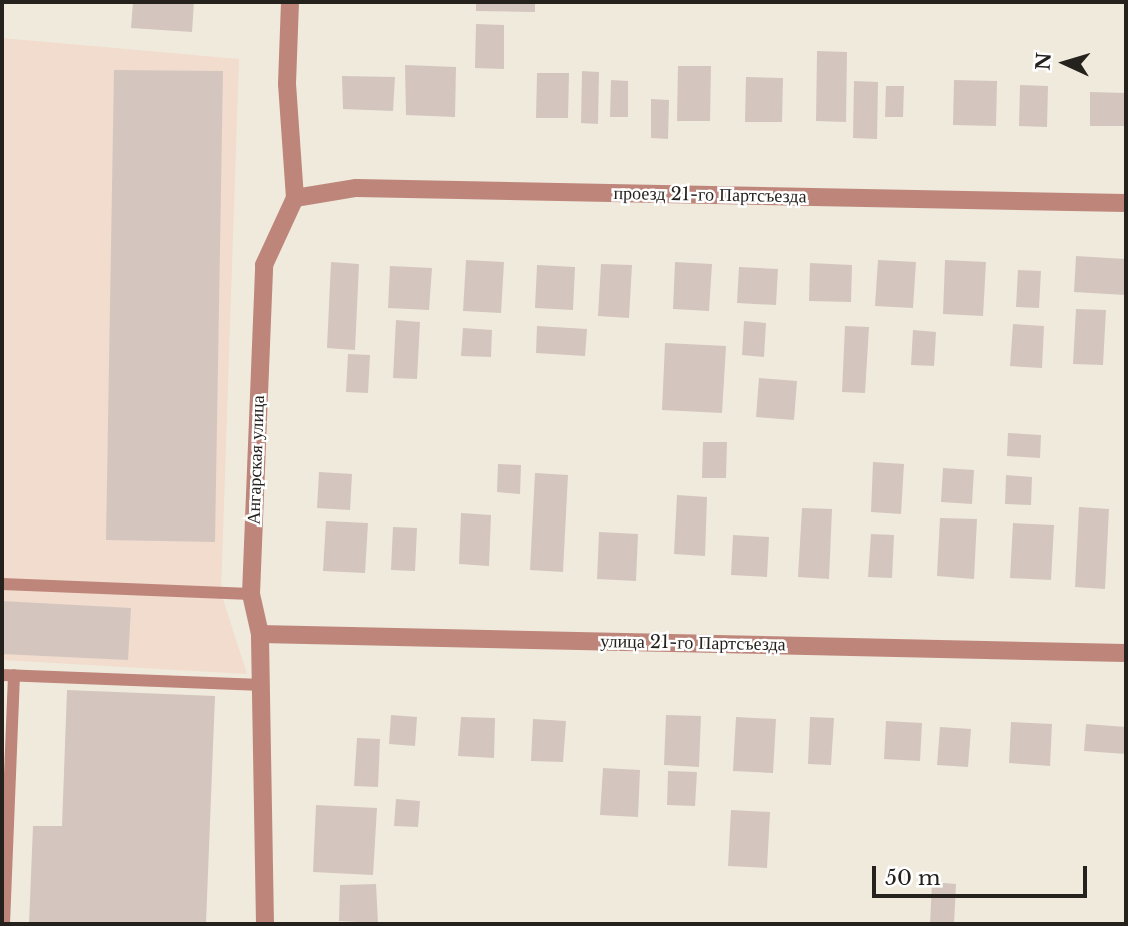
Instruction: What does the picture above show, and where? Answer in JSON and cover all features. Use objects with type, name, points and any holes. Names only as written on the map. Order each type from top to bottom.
[{"type":"street","name":"Ангарская улица","points":[[265,924],[260,634],[251,594],[264,265],[295,198],[287,84],[290,2]]},
{"type":"street","name":"проезд 21-го Партсъезда","points":[[295,198],[356,188],[1126,203]]},
{"type":"street","name":"улица 21-го Партсъезда","points":[[260,634],[1126,653]]},
{"type":"lane","points":[[2,584],[251,594]]},
{"type":"lane","points":[[4,924],[8,675],[262,685]]},
{"type":"shaded area","points":[[2,38],[239,59],[221,593],[247,674],[2,660]]},
{"type":"building","points":[[133,2],[194,2],[192,32],[131,28]]},
{"type":"building","points":[[476,2],[535,2],[535,12],[476,11]]},
{"type":"building","points":[[476,24],[504,25],[504,69],[475,68]]},
{"type":"building","points":[[817,51],[847,52],[846,122],[816,121]]},
{"type":"building","points":[[405,65],[456,67],[455,117],[406,115]]},
{"type":"building","points":[[678,66],[711,66],[710,121],[677,121]]},
{"type":"building","points":[[114,70],[223,71],[215,542],[106,540]]},
{"type":"building","points":[[582,71],[599,72],[598,124],[581,123]]},
{"type":"building","points":[[537,73],[569,73],[568,118],[536,118]]},
{"type":"building","points":[[342,76],[395,77],[393,111],[343,109]]},
{"type":"building","points":[[746,77],[783,78],[782,122],[745,122]]},
{"type":"building","points":[[611,80],[628,81],[628,117],[610,117]]},
{"type":"building","points":[[954,80],[997,81],[996,126],[953,125]]},
{"type":"building","points":[[854,81],[878,82],[877,139],[853,138]]},
{"type":"building","points":[[1020,85],[1048,86],[1047,127],[1019,126]]},
{"type":"building","points":[[886,86],[904,86],[903,117],[885,117]]},
{"type":"building","points":[[1090,92],[1126,93],[1126,126],[1090,126]]},
{"type":"building","points":[[651,99],[669,100],[668,139],[651,138]]},
{"type":"building","points":[[1076,256],[1126,259],[1125,295],[1074,292]]},
{"type":"building","points":[[466,260],[504,262],[501,313],[463,311]]},
{"type":"building","points":[[878,260],[916,262],[913,308],[875,306]]},
{"type":"building","points":[[945,260],[986,262],[983,316],[943,314]]},
{"type":"building","points":[[331,262],[359,264],[355,350],[327,348]]},
{"type":"building","points":[[675,262],[712,264],[709,311],[673,309]]},
{"type":"building","points":[[810,263],[852,265],[851,302],[809,301]]},
{"type":"building","points":[[601,264],[632,265],[629,318],[598,316]]},
{"type":"building","points":[[537,265],[575,267],[573,310],[535,308]]},
{"type":"building","points":[[390,266],[432,268],[429,310],[388,308]]},
{"type":"building","points":[[739,267],[778,269],[776,305],[737,303]]},
{"type":"building","points":[[1018,270],[1041,271],[1039,308],[1016,307]]},
{"type":"building","points":[[1076,309],[1106,310],[1103,365],[1073,364]]},
{"type":"building","points":[[396,320],[420,322],[417,379],[393,378]]},
{"type":"building","points":[[744,321],[766,323],[764,357],[742,355]]},
{"type":"building","points":[[1013,324],[1044,326],[1042,368],[1010,366]]},
{"type":"building","points":[[537,326],[587,329],[585,356],[536,353]]},
{"type":"building","points":[[845,326],[869,327],[865,393],[842,392]]},
{"type":"building","points":[[463,328],[492,330],[491,357],[461,356]]},
{"type":"building","points":[[913,330],[936,332],[934,366],[911,365]]},
{"type":"building","points":[[665,343],[726,346],[722,413],[662,410]]},
{"type":"building","points":[[348,354],[370,355],[368,393],[346,392]]},
{"type":"building","points":[[759,378],[797,381],[794,420],[756,417]]},
{"type":"building","points":[[1008,433],[1041,435],[1040,458],[1007,456]]},
{"type":"building","points":[[703,442],[727,442],[726,478],[702,478]]},
{"type":"building","points":[[873,462],[904,464],[901,514],[871,512]]},
{"type":"building","points":[[498,464],[521,465],[520,494],[497,492]]},
{"type":"building","points":[[943,468],[974,470],[972,504],[941,502]]},
{"type":"building","points":[[319,472],[352,474],[350,510],[317,508]]},
{"type":"building","points":[[535,473],[568,475],[563,572],[530,570]]},
{"type":"building","points":[[1006,475],[1032,477],[1031,505],[1005,504]]},
{"type":"building","points":[[677,495],[707,497],[705,556],[674,554]]},
{"type":"building","points":[[1079,507],[1109,509],[1105,589],[1075,587]]},
{"type":"building","points":[[802,508],[832,509],[829,579],[798,577]]},
{"type":"building","points":[[461,513],[491,515],[489,566],[459,564]]},
{"type":"building","points":[[940,518],[977,519],[974,579],[937,576]]},
{"type":"building","points":[[326,521],[368,523],[365,573],[323,571]]},
{"type":"building","points":[[1013,523],[1054,525],[1051,580],[1010,578]]},
{"type":"building","points":[[393,527],[417,528],[415,571],[391,570]]},
{"type":"building","points":[[599,532],[638,534],[636,581],[597,579]]},
{"type":"building","points":[[871,534],[894,535],[892,578],[868,577]]},
{"type":"building","points":[[733,535],[769,537],[767,577],[731,575]]},
{"type":"building","points":[[2,601],[131,608],[128,660],[2,654]]},
{"type":"building","points":[[67,690],[215,696],[206,924],[29,924],[33,826],[62,826]]},
{"type":"building","points":[[391,715],[417,717],[415,746],[389,744]]},
{"type":"building","points":[[666,715],[701,716],[699,767],[664,765]]},
{"type":"building","points":[[461,717],[495,718],[494,758],[458,756]]},
{"type":"building","points":[[736,717],[776,719],[773,773],[733,771]]},
{"type":"building","points":[[810,717],[834,718],[831,765],[808,764]]},
{"type":"building","points":[[533,719],[566,721],[563,762],[531,761]]},
{"type":"building","points":[[886,721],[922,723],[920,761],[884,759]]},
{"type":"building","points":[[1011,722],[1052,724],[1050,766],[1009,763]]},
{"type":"building","points":[[1086,724],[1126,727],[1126,754],[1084,751]]},
{"type":"building","points":[[940,727],[971,729],[968,767],[937,765]]},
{"type":"building","points":[[357,738],[380,739],[378,787],[354,786]]},
{"type":"building","points":[[603,768],[640,770],[638,817],[600,815]]},
{"type":"building","points":[[668,771],[697,772],[695,806],[667,805]]},
{"type":"building","points":[[396,799],[420,801],[418,827],[394,826]]},
{"type":"building","points":[[316,805],[377,808],[373,875],[313,872]]},
{"type":"building","points":[[731,810],[770,812],[767,868],[728,866]]},
{"type":"building","points":[[932,882],[956,884],[954,924],[930,924]]},
{"type":"building","points":[[376,884],[378,923],[339,921],[340,885]]}]
